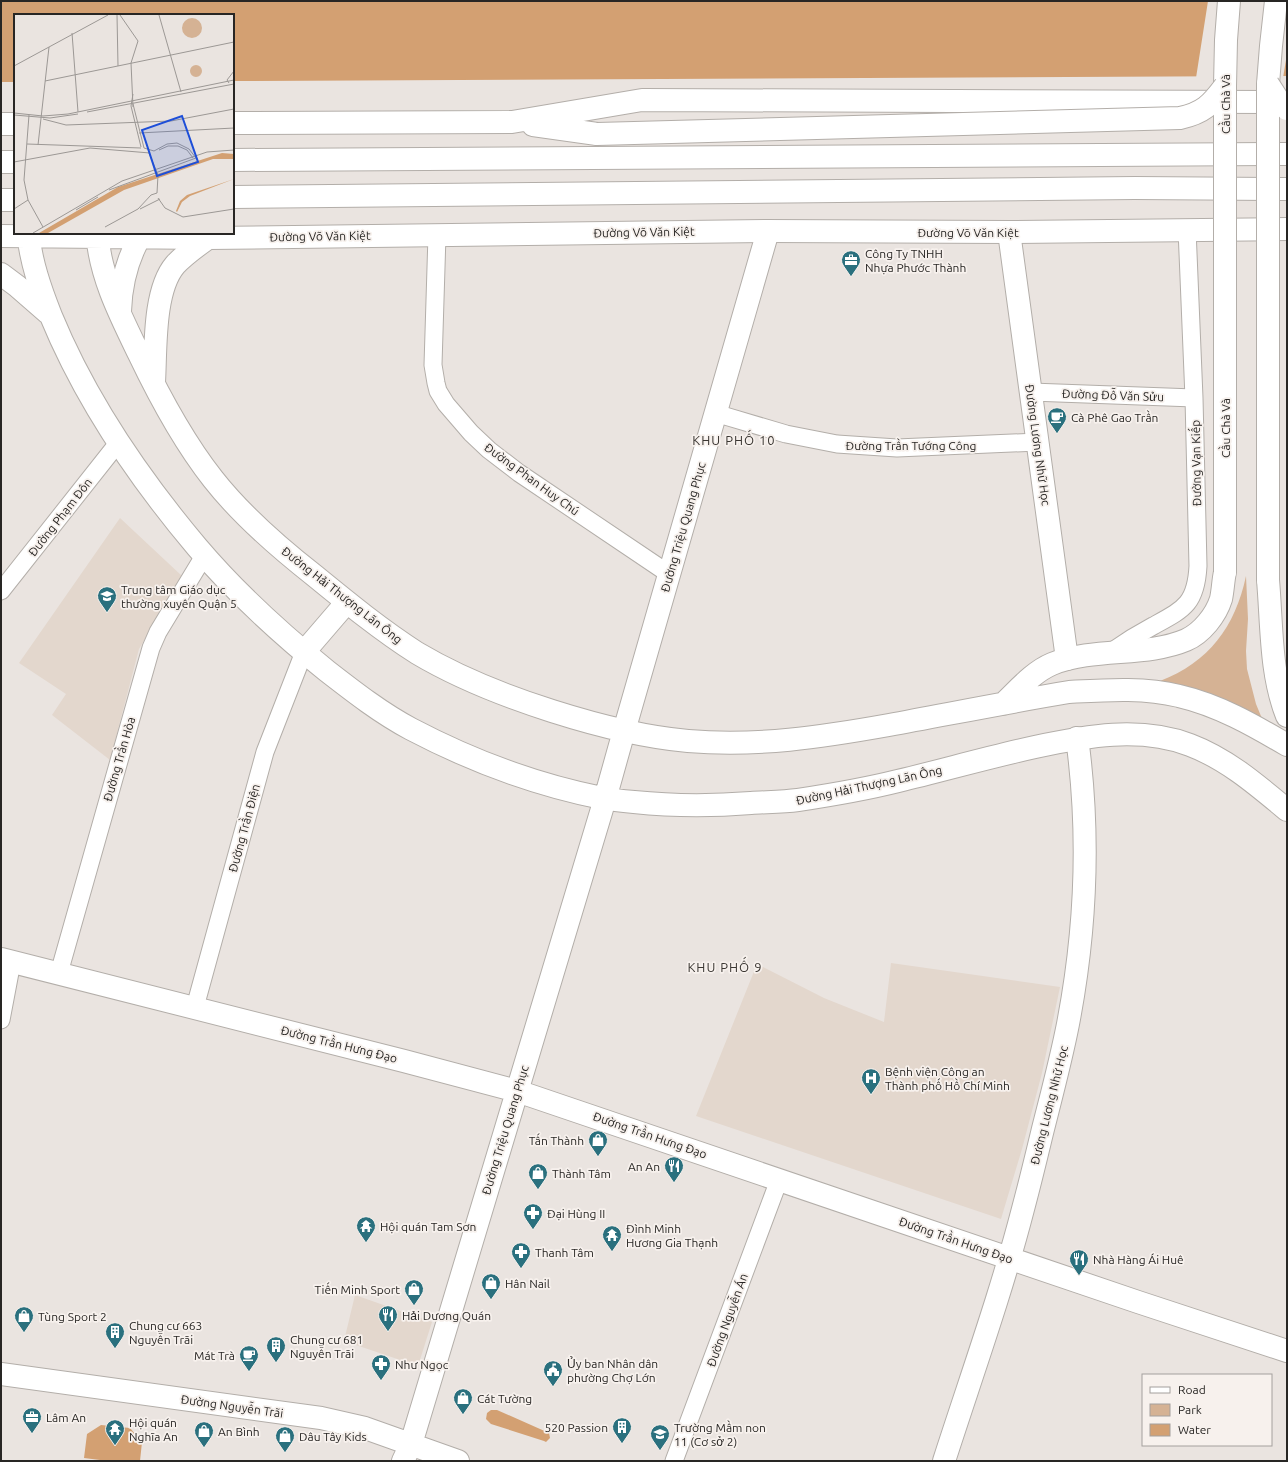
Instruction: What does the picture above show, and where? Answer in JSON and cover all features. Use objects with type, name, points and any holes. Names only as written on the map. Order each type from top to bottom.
[{"type":"main road","name":"Cầu Chà Và","points":[[1003,704],[1037,673],[1051,665],[1067,659],[1168,645],[1187,639],[1203,628],[1214,614],[1220,600],[1225,572],[1225,86],[1229,1]]},
{"type":"main road","points":[[1276,1],[1268,84],[1268,580],[1275,670],[1285,699]]},
{"type":"main road","points":[[1268,84],[1279,101],[1287,109]]},
{"type":"main road","points":[[234,123],[512,122],[597,134],[1180,118],[1193,115],[1204,109],[1214,101],[1225,86]]},
{"type":"main road","points":[[512,122],[642,100],[1287,102]]},
{"type":"main road","points":[[1,124],[14,124]]},
{"type":"main road","points":[[234,160],[1287,154]]},
{"type":"main road","points":[[1,162],[14,162]]},
{"type":"main road","points":[[234,197],[1134,188],[1287,189]]},
{"type":"main road","points":[[1,200],[14,200]]},
{"type":"main road","name":"Đường Võ Văn Kiệt","points":[[1,236],[141,235],[208,238],[768,231],[1009,232],[1287,229]]},
{"type":"main road","name":"Đường Triệu Quang Phục","points":[[407,1452],[605,799],[768,231]]},
{"type":"main road","name":"Đường Lương Nhữ Học","points":[[1009,232],[1067,659]]},
{"type":"main road","name":"Đường Hải Thượng Lãn Ông","points":[[28,235],[35,273],[64,346],[77,373],[118,443],[174,520],[204,556],[236,589],[269,622],[304,652],[358,696],[408,727],[458,753],[514,774],[605,799],[658,804],[708,806],[796,800],[895,782],[1077,738],[1129,734],[1158,736],[1188,744],[1215,756],[1243,774],[1287,810]]},
{"type":"main road","name":"Đường Hải Thượng Lãn Ông","points":[[97,235],[109,288],[154,386],[188,445],[215,482],[247,518],[281,549],[381,629],[416,652],[469,680],[529,704],[583,721],[658,738],[689,741],[731,743],[774,742],[833,735],[1069,692],[1097,690],[1154,692],[1178,695],[1200,701],[1223,710],[1287,745]]},
{"type":"main road","points":[[120,314],[124,273],[131,254],[141,235]]},
{"type":"main road","points":[[154,386],[159,306],[164,285],[175,265],[208,238]]},
{"type":"main road","points":[[1,274],[51,315]]},
{"type":"main road","points":[[304,652],[347,602]]},
{"type":"main road","name":"Đường Lương Nhữ Học","points":[[944,1461],[1009,1258],[1062,1055],[1076,974],[1081,926],[1085,845],[1084,796],[1077,738]]},
{"type":"main road","name":"Đường Trần Hưng Đạo","points":[[7,961],[195,1007],[517,1090],[1287,1351]]},
{"type":"main road","name":"Đường Nguyễn Trãi","points":[[1,1374],[321,1418],[365,1428],[407,1452],[458,1461]]},
{"type":"street","name":"Đường Vạn Kiếp","points":[[1111,652],[1131,638],[1174,615],[1183,608],[1191,598],[1197,584],[1198,558],[1194,398],[1187,229]]},
{"type":"street","name":"Đường Phan Huy Chú","points":[[437,235],[433,365],[438,391],[446,404],[472,433],[503,462],[669,574]]},
{"type":"street","name":"Đường Đỗ Văn Sửu","points":[[1031,392],[1194,398]]},
{"type":"street","name":"Đường Trần Tướng Công","points":[[715,413],[786,434],[837,444],[896,448],[1038,442]]},
{"type":"street","name":"Đường Phạm Đôn","points":[[1,591],[118,443]]},
{"type":"street","name":"Đường Trần Hòa","points":[[59,973],[149,654],[158,632],[204,556]]},
{"type":"street","name":"Đường Trần Điện","points":[[195,1007],[265,752],[304,652]]},
{"type":"street","points":[[1,1020],[7,961]]},
{"type":"street","name":"Đường Nguyễn Án","points":[[674,1461],[779,1180]]},
{"type":"shaded area","name":"Trung tâm Giáo dục thường xuyên Quận 5","points":[[120,518],[182,576],[139,649],[110,760],[52,715],[66,694],[19,663]]},
{"type":"shaded area","name":"Bệnh viện Công an Thành phố Hồ Chí Minh","points":[[891,963],[1060,987],[1042,1073],[1022,1149],[1001,1219],[696,1116],[757,964],[824,998],[884,1022]]},
{"type":"shaded area","name":"Hải Dương Quán","points":[[355,1295],[432,1322],[418,1366],[344,1341]]},
{"type":"green space","points":[[1246,576],[1248,619],[1246,651],[1247,669],[1256,704],[1263,721],[1185,687],[1160,681],[1193,664],[1206,653],[1217,640],[1227,627],[1235,611]]},
{"type":"water","points":[[1,1],[1287,1],[1287,76],[234,81],[234,14],[14,14],[14,82],[1,82]]},
{"type":"water","points":[[491,1410],[497,1410],[549,1433],[550,1438],[546,1442],[491,1424],[486,1419],[487,1413]]},
{"type":"water","points":[[101,1425],[130,1428],[142,1442],[140,1461],[108,1461],[84,1458],[87,1434]]},
{"type":"pier","points":[[1208,1],[1287,1],[1287,54],[1283,78],[1196,78]]},
{"type":"place","name":"Công Ty TNHH Nhựa Phước Thành","points":[[851,277]]},
{"type":"place","name":"Cà Phê Gao Trần","points":[[1057,434]]},
{"type":"place","name":"Trung tâm Giáo dục thường xuyên Quận 5","points":[[107,613]]},
{"type":"place","name":"Bệnh viện Công an Thành phố Hồ Chí Minh","points":[[871,1095]]},
{"type":"place","name":"Tấn Thành","points":[[598,1157]]},
{"type":"place","name":"An An","points":[[674,1183]]},
{"type":"place","name":"Thành Tâm","points":[[538,1190]]},
{"type":"place","name":"Đại Hùng II","points":[[533,1230]]},
{"type":"place","name":"Hội quán Tam Sơn","points":[[366,1243]]},
{"type":"place","name":"Đình Minh Hương Gia Thạnh","points":[[612,1252]]},
{"type":"place","name":"Thanh Tâm","points":[[521,1269]]},
{"type":"place","name":"Nhà Hàng Ái Huê","points":[[1079,1276]]},
{"type":"place","name":"Hân Nail","points":[[491,1300]]},
{"type":"place","name":"Tiến Minh Sport","points":[[414,1306]]},
{"type":"place","name":"Hải Dương Quán","points":[[388,1332]]},
{"type":"place","name":"Tùng Sport 2","points":[[24,1333]]},
{"type":"place","name":"Chung cư 663 Nguyễn Trãi","points":[[115,1349]]},
{"type":"place","name":"Chung cư 681 Nguyễn Trãi","points":[[276,1363]]},
{"type":"place","name":"Mát Trà","points":[[249,1372]]},
{"type":"place","name":"Như Ngọc","points":[[381,1381]]},
{"type":"place","name":"Ủy ban Nhân dân phường Chợ Lớn","points":[[553,1387]]},
{"type":"place","name":"Cát Tường","points":[[463,1415]]},
{"type":"place","name":"Lâm An","points":[[32,1434]]},
{"type":"place","name":"520 Passion","points":[[622,1444]]},
{"type":"place","name":"Hội quán Nghĩa An","points":[[115,1446]]},
{"type":"place","name":"An Bình","points":[[204,1448]]},
{"type":"place","name":"Trường Mầm non 11 (Cơ sở 2)","points":[[660,1451]]},
{"type":"place","name":"Dâu Tây Kids","points":[[285,1453]]},
{"type":"district","name":"KHU PHỐ 10","points":[[734,440]]},
{"type":"district","name":"KHU PHỐ 9","points":[[725,967]]}]
